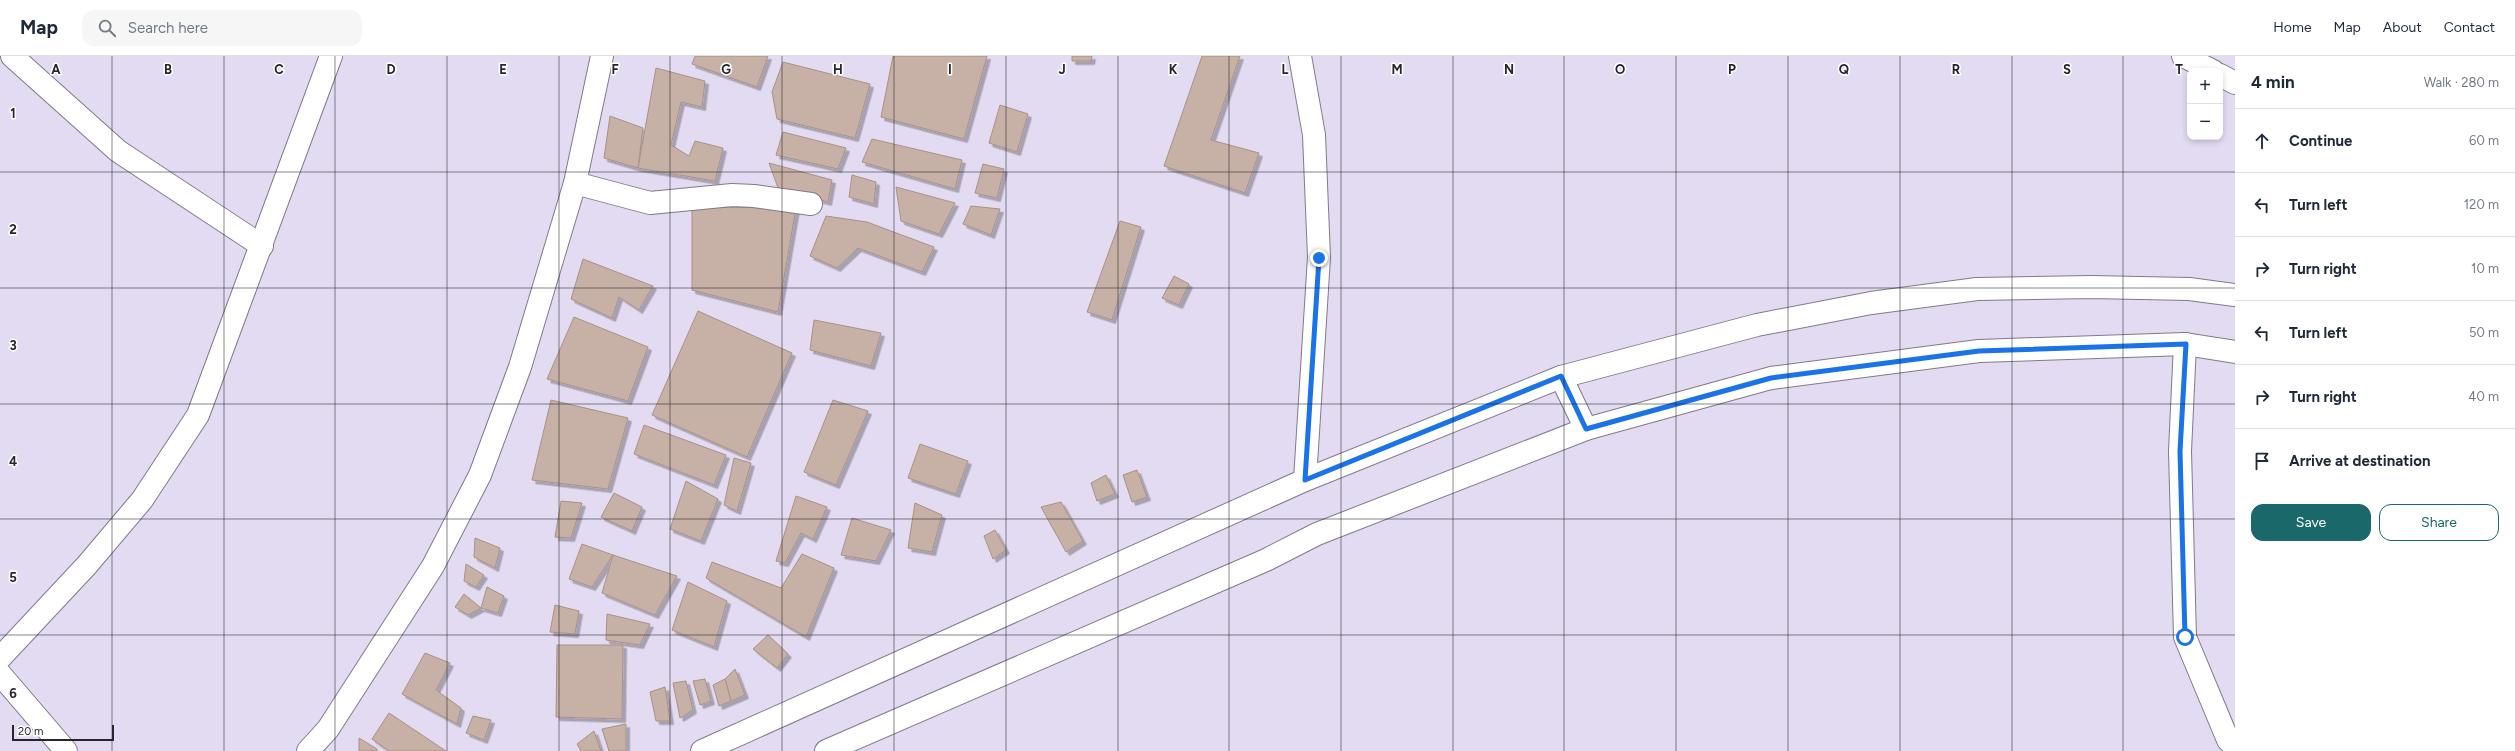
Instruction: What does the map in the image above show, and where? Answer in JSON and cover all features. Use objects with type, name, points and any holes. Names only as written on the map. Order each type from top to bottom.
[{"type":"street","points":[[12,56],[118,151],[262,246]]},
{"type":"street","points":[[0,658],[87,565],[142,500],[198,415],[262,246],[331,56]]},
{"type":"street","points":[[308,751],[328,729],[433,566],[480,475],[520,367],[575,183],[602,56]]},
{"type":"street","points":[[1300,56],[1314,135],[1319,258],[1305,480]]},
{"type":"street","points":[[2183,56],[2206,68]]},
{"type":"street","points":[[2223,77],[2235,83]]},
{"type":"street","points":[[575,183],[650,204],[732,195],[754,196],[811,204]]},
{"type":"street","points":[[702,751],[1305,480],[1561,376],[1757,325],[1871,303],[1977,289],[2091,287],[2189,289],[2235,295]]},
{"type":"street","points":[[2186,344],[2180,451],[2185,637],[2228,740],[2235,747]]},
{"type":"street","points":[[826,751],[1266,560],[1317,534],[1586,429],[1771,378],[1979,351],[2186,344],[2235,352]]},
{"type":"street","points":[[1561,376],[1586,429]]},
{"type":"street","points":[[0,674],[66,751]]},
{"type":"building","points":[[695,56],[768,56],[757,87],[692,64]]},
{"type":"building","points":[[893,56],[987,56],[964,139],[881,117]]},
{"type":"building","points":[[1072,56],[1092,56],[1091,61],[1072,61]]},
{"type":"building","points":[[1202,56],[1240,56],[1211,140],[1259,153],[1245,193],[1164,166]]},
{"type":"building","points":[[783,62],[870,84],[855,138],[777,119],[772,92]]},
{"type":"building","points":[[656,68],[705,81],[702,107],[681,102],[671,145],[689,156],[695,141],[723,148],[715,181],[638,168]]},
{"type":"building","points":[[1000,105],[1028,114],[1017,152],[989,143]]},
{"type":"building","points":[[610,116],[643,128],[638,168],[604,158]]},
{"type":"building","points":[[783,132],[846,148],[838,169],[776,155]]},
{"type":"building","points":[[872,139],[962,160],[955,189],[862,162]]},
{"type":"building","points":[[769,163],[832,180],[828,202],[778,188]]},
{"type":"building","points":[[983,164],[1004,169],[997,198],[975,193]]},
{"type":"building","points":[[852,175],[876,182],[874,204],[849,197]]},
{"type":"building","points":[[896,187],[955,203],[939,234],[901,221]]},
{"type":"building","points":[[971,206],[1000,209],[991,235],[963,224]]},
{"type":"building","points":[[692,207],[796,208],[778,312],[692,290]]},
{"type":"building","points":[[826,216],[867,222],[934,247],[922,272],[858,248],[837,268],[810,256]]},
{"type":"building","points":[[1120,221],[1141,227],[1112,320],[1087,312]]},
{"type":"building","points":[[583,259],[653,286],[639,310],[619,297],[612,318],[571,299]]},
{"type":"building","points":[[1174,276],[1189,284],[1179,305],[1162,298]]},
{"type":"building","points":[[698,311],[792,353],[747,457],[652,415]]},
{"type":"building","points":[[574,317],[648,347],[628,401],[547,379]]},
{"type":"building","points":[[814,320],[881,333],[871,366],[810,350]]},
{"type":"building","points":[[551,400],[628,418],[608,489],[532,480]]},
{"type":"building","points":[[833,400],[868,411],[836,485],[804,472]]},
{"type":"building","points":[[644,425],[726,455],[714,485],[634,454]]},
{"type":"building","points":[[920,444],[968,461],[956,494],[908,478]]},
{"type":"building","points":[[734,458],[751,463],[737,511],[724,505]]},
{"type":"building","points":[[1137,470],[1147,497],[1132,502],[1123,475]]},
{"type":"building","points":[[1106,475],[1115,494],[1097,501],[1091,483]]},
{"type":"building","points":[[686,481],[718,499],[701,541],[670,529]]},
{"type":"building","points":[[614,493],[642,507],[632,531],[601,517]]},
{"type":"building","points":[[796,496],[827,507],[813,539],[801,533],[785,563],[776,561]]},
{"type":"building","points":[[561,501],[582,503],[571,538],[555,537]]},
{"type":"building","points":[[1061,502],[1083,541],[1066,552],[1041,507]]},
{"type":"building","points":[[915,503],[942,515],[932,552],[908,548]]},
{"type":"building","points":[[852,518],[891,530],[876,561],[841,555]]},
{"type":"building","points":[[995,530],[1006,550],[993,559],[984,536]]},
{"type":"building","points":[[475,538],[500,548],[495,568],[474,557]]},
{"type":"building","points":[[582,544],[613,555],[592,587],[569,579]]},
{"type":"building","points":[[802,554],[834,568],[806,637],[706,578],[712,562],[781,588]]},
{"type":"building","points":[[613,555],[677,576],[655,615],[602,593]]},
{"type":"building","points":[[466,564],[484,575],[476,587],[464,581]]},
{"type":"building","points":[[688,582],[727,601],[714,647],[672,630]]},
{"type":"building","points":[[487,587],[504,596],[498,613],[481,608]]},
{"type":"building","points":[[464,594],[481,608],[468,615],[455,607]]},
{"type":"building","points":[[555,605],[579,611],[575,634],[550,632]]},
{"type":"building","points":[[607,614],[650,624],[640,645],[606,640]]},
{"type":"building","points":[[768,635],[788,654],[777,668],[753,649]]},
{"type":"building","points":[[557,645],[623,645],[622,719],[556,717]]},
{"type":"building","points":[[425,653],[450,663],[436,690],[461,708],[457,724],[402,694]]},
{"type":"building","points":[[735,669],[745,695],[731,701],[725,679]]},
{"type":"building","points":[[705,679],[711,701],[700,705],[693,681]]},
{"type":"building","points":[[725,679],[731,701],[719,706],[713,685]]},
{"type":"building","points":[[686,681],[693,710],[680,718],[673,683]]},
{"type":"building","points":[[665,687],[670,721],[656,721],[650,692]]},
{"type":"building","points":[[389,713],[446,751],[389,751],[372,739]]},
{"type":"building","points":[[473,716],[491,720],[484,740],[466,733]]},
{"type":"building","points":[[626,724],[626,751],[609,751],[602,729]]},
{"type":"building","points":[[594,731],[601,751],[581,751],[577,744]]},
{"type":"building","points":[[359,738],[377,749],[376,751],[359,751]]},
{"type":"route","points":[[1319,258],[1316,294],[1314,368],[1305,480],[1561,376],[1586,429],[1771,378],[1979,351],[2186,344],[2180,451],[2185,637]]}]
